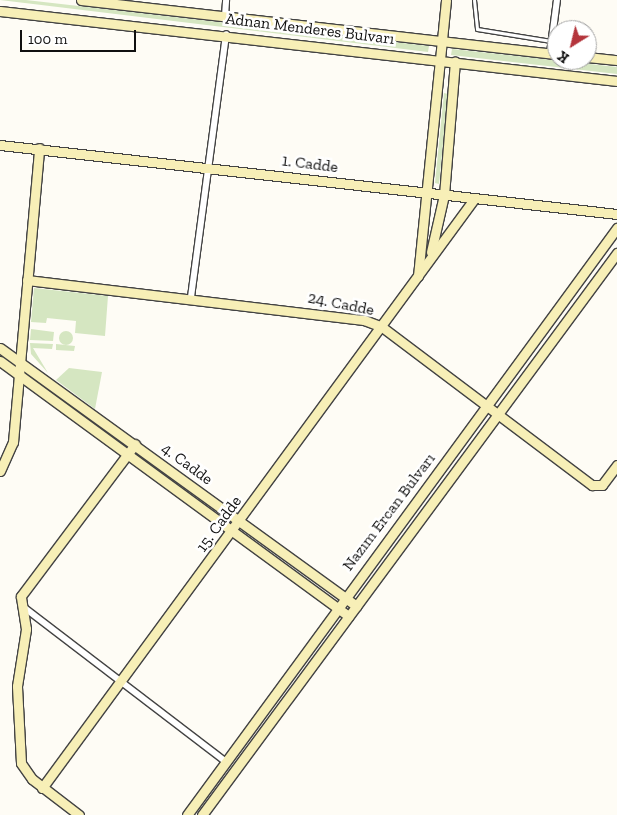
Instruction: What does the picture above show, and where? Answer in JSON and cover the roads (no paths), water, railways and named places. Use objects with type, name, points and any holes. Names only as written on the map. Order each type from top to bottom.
[{"type":"street","name":"Adnan Menderes Bulvarı","points":[[81,0],[547,52]]},
{"type":"street","points":[[224,16],[226,0]]},
{"type":"street","name":"15. Cadde","points":[[418,276],[428,193],[446,0]]},
{"type":"street","points":[[554,20],[557,0]]},
{"type":"street","name":"Adnan Menderes Bulvarı","points":[[0,11],[226,34],[617,81]]},
{"type":"street","points":[[191,297],[226,34]]},
{"type":"street","points":[[597,58],[617,60]]},
{"type":"street","name":"15. Cadde","points":[[418,276],[436,240],[444,195],[455,61]]},
{"type":"street","name":"1. Cadde","points":[[0,145],[617,214]]},
{"type":"street","points":[[0,471],[3,458],[13,442],[39,148]]},
{"type":"street","name":"15. Cadde","points":[[42,788],[240,522],[474,198]]},
{"type":"street","name":"Nazım Ercan Bulvarı","points":[[186,815],[617,228]]},
{"type":"street","name":"Nazım Ercan Bulvarı","points":[[202,815],[617,253]]},
{"type":"street","name":"24. Cadde","points":[[27,280],[191,297],[349,317],[382,327],[498,416],[599,486],[617,465]]},
{"type":"street","name":"4. Cadde","points":[[0,348],[356,606]]},
{"type":"street","name":"4. Cadde","points":[[0,361],[349,616]]},
{"type":"street","points":[[78,815],[42,788],[24,769],[19,750],[17,686],[26,635],[22,606],[23,590],[134,444]]},
{"type":"street","points":[[22,606],[225,761]]},
{"type":"lane","points":[[474,0],[476,30],[547,40]]}]
